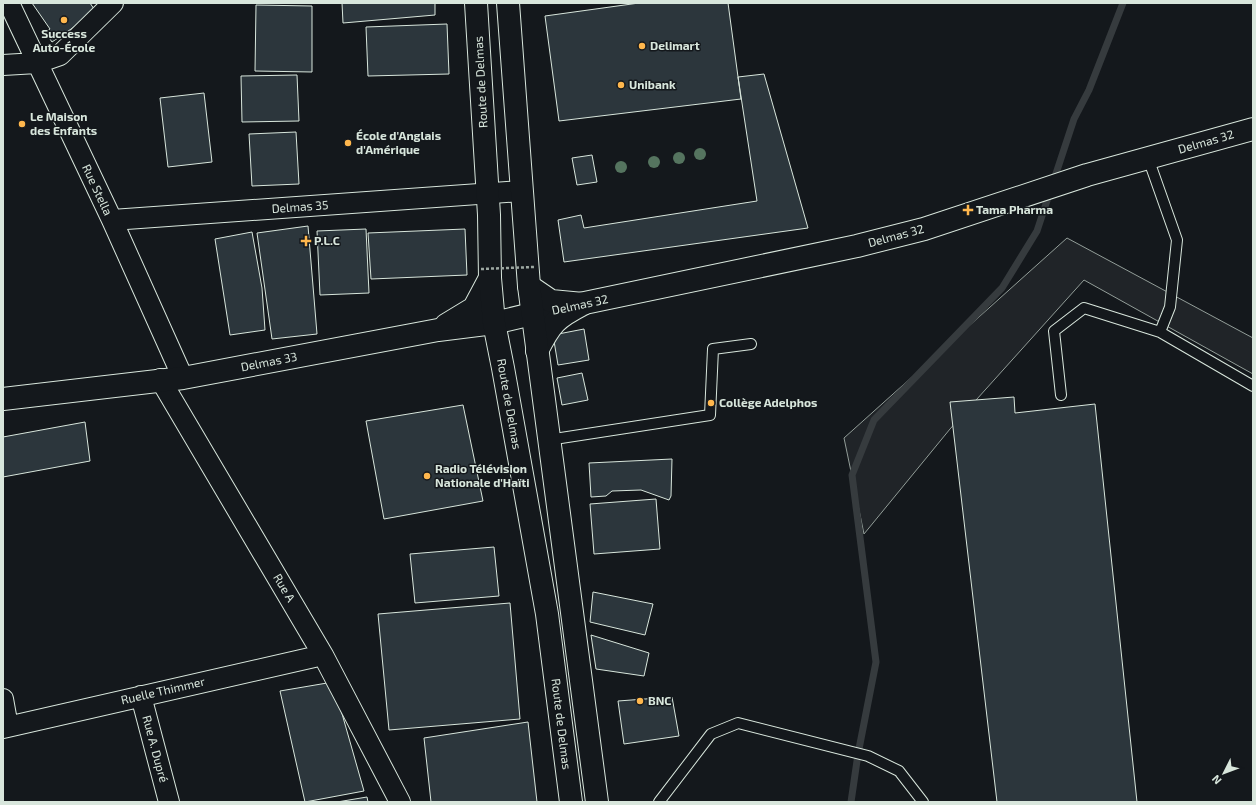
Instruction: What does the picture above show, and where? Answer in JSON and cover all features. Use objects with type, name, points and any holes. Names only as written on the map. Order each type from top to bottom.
[{"type":"main road","name":"Route de Delmas","points":[[476,3],[487,194],[485,274],[547,614],[571,802]]},
{"type":"main road","name":"Route de Delmas","points":[[508,3],[521,191],[532,277],[532,314],[597,802]]},
{"type":"main road","name":"Delmas 32","points":[[532,314],[857,246],[924,229],[1087,175],[1253,129]]},
{"type":"main road","points":[[438,330],[474,308],[485,274]]},
{"type":"main road","points":[[532,277],[551,301],[583,304]]},
{"type":"main road","points":[[537,351],[549,328],[557,319],[583,304]]},
{"type":"main road","name":"Delmas 33","points":[[3,399],[160,379],[183,378],[438,330],[494,323],[532,314]]},
{"type":"street","name":"Rue Stella","points":[[10,3],[112,220],[183,378]]},
{"type":"street","points":[[3,65],[37,63],[60,55],[69,49],[113,3]]},
{"type":"street","name":"Delmas 35","points":[[112,220],[521,191]]},
{"type":"street","name":"Rue A","points":[[160,379],[324,655],[400,802]]},
{"type":"street","name":"Ruelle Thimmer","points":[[6,727],[324,655]]},
{"type":"street","name":"Rue A. Dupré","points":[[141,696],[169,802]]},
{"type":"street","points":[[3,699],[6,727]]},
{"type":"lane","points":[[1148,158],[1177,240],[1170,307],[1160,332]]},
{"type":"lane","points":[[1061,395],[1054,331],[1084,308],[1160,332],[1253,386]]},
{"type":"lane","points":[[548,440],[710,416],[713,349],[751,344]]},
{"type":"lane","points":[[659,802],[711,734],[738,723],[868,756],[899,772],[923,802]]},
{"type":"path","points":[[485,274],[532,277]]},
{"type":"shaded area","points":[[1067,238],[1253,338],[1253,374],[1084,280],[950,429],[864,534],[844,438]]},
{"type":"building","name":"Success Auto-École","points":[[32,3],[90,3],[96,12],[52,42],[45,32],[50,29]]},
{"type":"building","points":[[342,3],[435,3],[435,15],[343,23]]},
{"type":"building","name":"Delimart","points":[[639,3],[728,3],[741,99],[559,121],[545,16]]},
{"type":"building","points":[[256,5],[312,6],[312,72],[255,71]]},
{"type":"building","points":[[447,24],[449,74],[368,76],[366,27]]},
{"type":"building","points":[[764,74],[808,228],[564,262],[558,220],[581,215],[584,228],[757,201],[738,77]]},
{"type":"building","points":[[297,75],[299,121],[242,122],[241,76]]},
{"type":"building","points":[[204,93],[212,162],[168,167],[160,98]]},
{"type":"building","points":[[296,132],[299,184],[252,186],[249,134]]},
{"type":"building","points":[[592,155],[597,182],[577,185],[572,158]]},
{"type":"building","points":[[308,226],[317,334],[272,339],[257,233]]},
{"type":"building","points":[[366,229],[369,293],[320,295],[317,231]]},
{"type":"building","points":[[465,229],[467,275],[371,279],[368,233]]},
{"type":"building","points":[[252,232],[262,288],[265,330],[230,335],[215,239]]},
{"type":"building","points":[[584,329],[589,360],[558,365],[553,335]]},
{"type":"building","points":[[582,373],[588,400],[562,405],[557,378]]},
{"type":"building","points":[[1014,397],[1015,413],[1095,404],[1137,802],[997,802],[950,402]]},
{"type":"building","name":"Radio Télévision Nationale d'Haïti","points":[[463,405],[483,501],[384,519],[366,421]]},
{"type":"building","points":[[85,422],[90,461],[3,477],[3,437]]},
{"type":"building","points":[[672,459],[671,496],[669,500],[641,490],[612,491],[606,496],[591,497],[589,463]]},
{"type":"building","points":[[656,499],[660,549],[594,554],[590,504]]},
{"type":"building","points":[[494,547],[499,596],[415,603],[410,554]]},
{"type":"building","points":[[593,592],[653,604],[645,635],[590,622]]},
{"type":"building","points":[[510,603],[520,719],[389,730],[378,614]]},
{"type":"building","points":[[591,635],[649,653],[644,676],[596,669]]},
{"type":"building","points":[[333,682],[364,791],[305,802],[280,691]]},
{"type":"building","points":[[672,697],[679,736],[624,744],[618,701]]},
{"type":"building","points":[[528,722],[537,802],[431,802],[424,738]]},
{"type":"building","points":[[367,797],[368,802],[337,802]]},
{"type":"waterway","points":[[851,802],[858,754],[876,662],[852,475],[874,420],[1002,288],[1037,231],[1074,119],[1089,90],[1123,3]]},
{"type":"place","name":"Success Auto-École","points":[[64,20]]},
{"type":"place","name":"Delimart","points":[[642,46]]},
{"type":"place","name":"Unibank","points":[[621,85]]},
{"type":"place","name":"Le Maison des Enfants","points":[[22,124]]},
{"type":"place","name":"École d'Anglais d'Amérique","points":[[348,143]]},
{"type":"place","name":"Tama Pharma","points":[[968,210]]},
{"type":"place","name":"P.L.C","points":[[306,241]]},
{"type":"place","name":"Collège Adelphos","points":[[711,403]]},
{"type":"place","name":"Radio Télévision Nationale d'Haïti","points":[[427,476]]},
{"type":"place","name":"BNC","points":[[640,701]]}]
